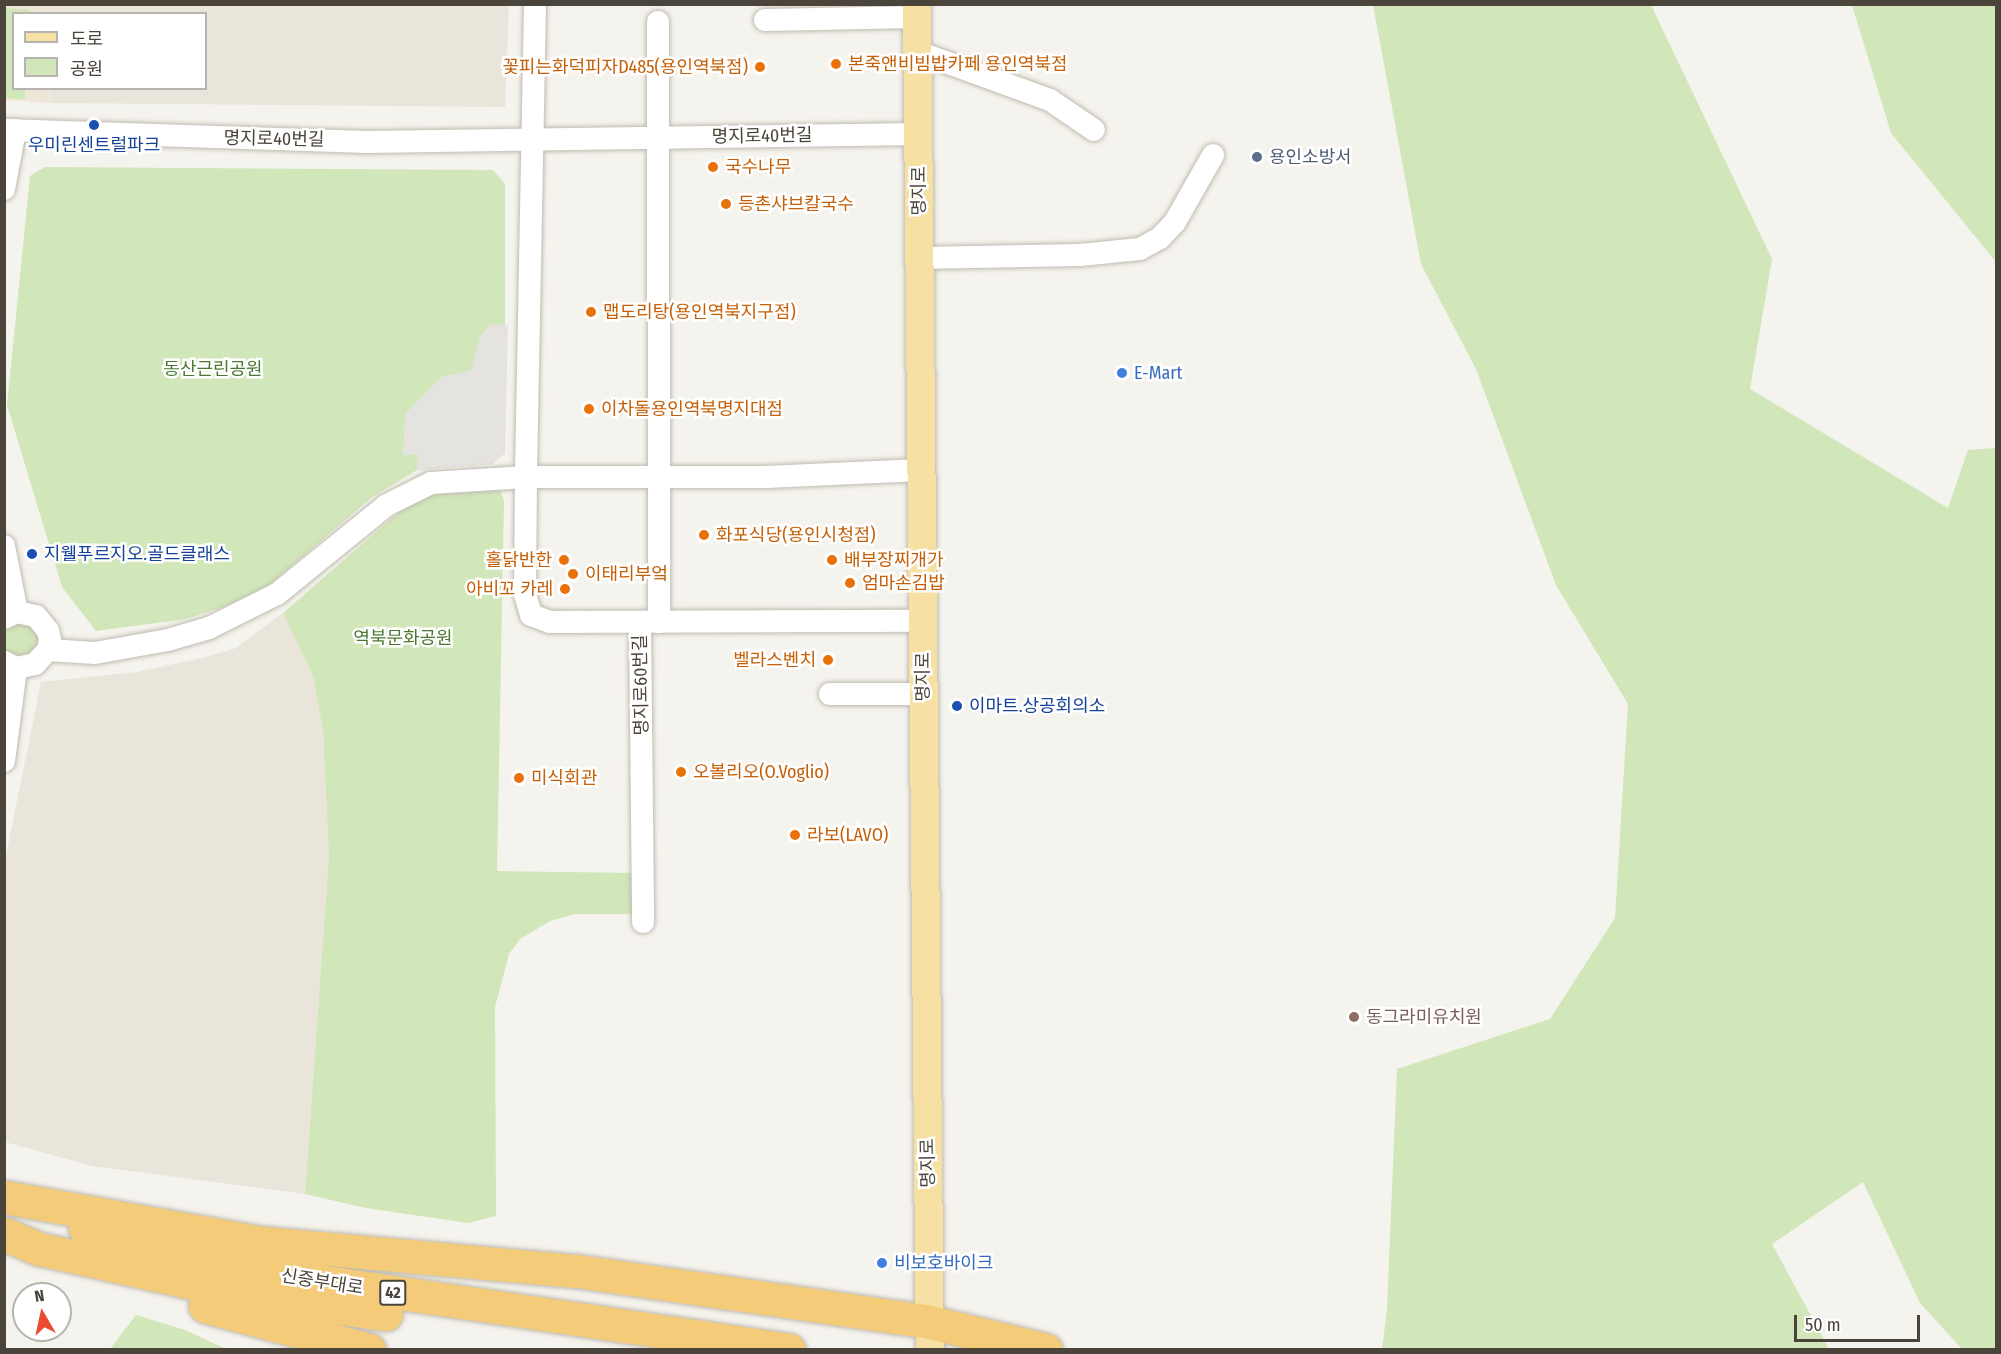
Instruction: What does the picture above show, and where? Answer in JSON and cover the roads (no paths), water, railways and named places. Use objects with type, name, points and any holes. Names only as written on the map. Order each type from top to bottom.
[{"type":"highway","points":[[4,1197],[262,1243],[577,1270],[930,1336],[1046,1350]]},
{"type":"highway","name":"신중부대로","points":[[4,1202],[158,1252],[237,1269],[789,1350]]},
{"type":"highway","name":"신중부대로","points":[[4,1234],[40,1249],[256,1297],[620,1350]]},
{"type":"highway","points":[[40,1249],[63,1267],[369,1350]]},
{"type":"main road","name":"명지로","points":[[917,11],[930,1336]]},
{"type":"street","points":[[535,4],[525,594],[531,615],[550,622],[650,622],[660,479],[661,138],[658,22]]},
{"type":"street","points":[[765,20],[917,11]]},
{"type":"street","points":[[918,52],[1050,100],[1094,130]]},
{"type":"street","name":"명지로40번길","points":[[4,189],[10,130],[367,142],[919,134]]},
{"type":"street","points":[[920,258],[1080,255],[1140,249],[1160,238],[1175,222],[1213,155]]},
{"type":"street","points":[[48,650],[104,652],[210,628],[277,594],[409,492],[448,481],[526,477],[660,479],[921,470]]},
{"type":"street","points":[[4,546],[15,583],[11,615],[27,612],[43,622],[48,631],[48,650],[35,664],[10,665],[4,761]]},
{"type":"street","name":"명지로60번길","points":[[643,922],[650,622],[923,621]]},
{"type":"street","points":[[830,694],[923,694]]},
{"type":"place","name":"본죽앤비빔밥카페 용인역북점","points":[[836,64]]},
{"type":"place","name":"꽃피는화덕피자D485(용인역북점)","points":[[760,67]]},
{"type":"place","name":"우미린센트럴파크","points":[[94,125]]},
{"type":"place","name":"용인소방서","points":[[1257,157]]},
{"type":"place","name":"국수나무","points":[[713,167]]},
{"type":"place","name":"등촌샤브칼국수","points":[[726,204]]},
{"type":"place","name":"맵도리탕(용인역북지구점)","points":[[591,312]]},
{"type":"place","name":"E-Mart","points":[[1122,373]]},
{"type":"place","name":"이차돌용인역북명지대점","points":[[589,409]]},
{"type":"place","name":"화포식당(용인시청점)","points":[[704,535]]},
{"type":"place","name":"지웰푸르지오.골드클래스","points":[[32,554]]},
{"type":"place","name":"홀닭반한","points":[[564,560]]},
{"type":"place","name":"배부장찌개가","points":[[832,560]]},
{"type":"place","name":"이태리부엌","points":[[573,574]]},
{"type":"place","name":"엄마손김밥","points":[[850,583]]},
{"type":"place","name":"아비꼬 카레","points":[[565,589]]},
{"type":"place","name":"벨라스벤치","points":[[828,660]]},
{"type":"place","name":"이마트.상공회의소","points":[[957,706]]},
{"type":"place","name":"오볼리오(O.Voglio)","points":[[681,772]]},
{"type":"place","name":"미식회관","points":[[519,778]]},
{"type":"place","name":"라보(LAVO)","points":[[795,835]]},
{"type":"place","name":"동그라미유치원","points":[[1354,1017]]},
{"type":"place","name":"비보호바이크","points":[[882,1263]]},
{"type":"park label","name":"동산근린공원","points":[[213,369]]},
{"type":"park label","name":"역북문화공원","points":[[403,638]]}]
